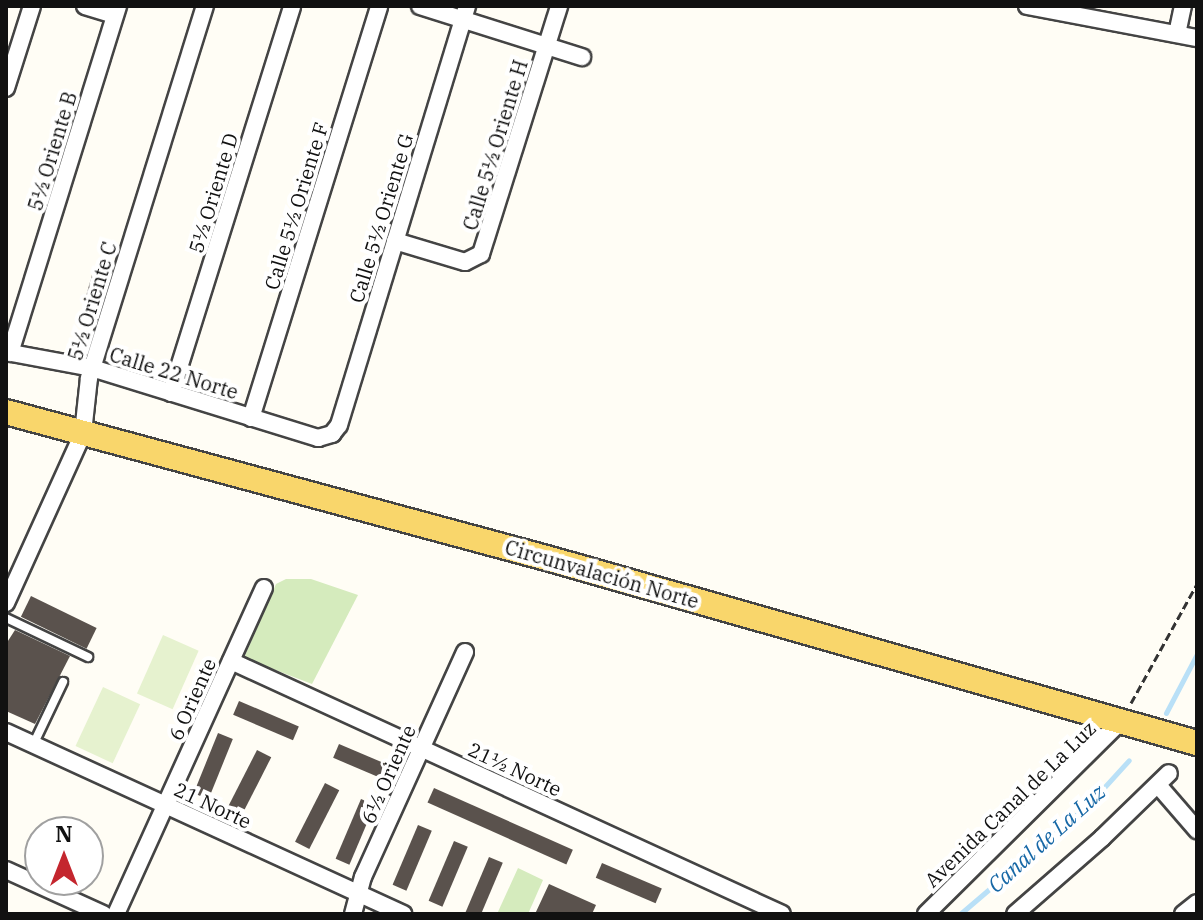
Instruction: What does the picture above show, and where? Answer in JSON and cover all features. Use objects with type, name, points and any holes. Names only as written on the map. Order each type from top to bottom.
[{"type":"main road","name":"Circunvalación Norte","points":[[6,412],[550,559],[1197,743]]},
{"type":"street","points":[[6,88],[32,6]]},
{"type":"street","points":[[85,6],[116,11]]},
{"type":"street","name":"5½ Oriente C","points":[[6,603],[83,433],[92,368],[205,6]]},
{"type":"street","name":"5½ Oriente D","points":[[171,393],[292,6]]},
{"type":"street","name":"Calle 5½ Oriente F","points":[[251,418],[379,6]]},
{"type":"street","points":[[420,6],[465,13],[582,57]]},
{"type":"street","name":"Calle 5½ Oriente H","points":[[395,241],[465,262],[481,254],[559,6]]},
{"type":"street","points":[[1027,6],[1101,13],[1197,38]]},
{"type":"street","points":[[1177,34],[1183,6]]},
{"type":"street","name":"5½ Oriente B","points":[[8,353],[116,11]]},
{"type":"street","name":"Calle 5½ Oriente G","points":[[327,437],[339,425],[465,13]]},
{"type":"street","name":"Calle 22 Norte","points":[[8,353],[92,368],[313,437],[327,437]]},
{"type":"street","name":"6 Oriente","points":[[116,914],[264,588]]},
{"type":"street","name":"6½ Oriente","points":[[353,914],[465,652]]},
{"type":"street","name":"21½ Norte","points":[[231,661],[782,914]]},
{"type":"street","name":"Avenida Canal de La Luz","points":[[926,914],[1084,761],[1121,721]]},
{"type":"street","name":"21 Norte","points":[[6,732],[403,914]]},
{"type":"street","points":[[1015,914],[1163,779],[1197,830]]},
{"type":"street","points":[[6,870],[103,914]]},
{"type":"street","points":[[1183,914],[1197,903]]},
{"type":"lane","points":[[6,618],[88,657]]},
{"type":"lane","points":[[33,745],[63,682]]},
{"type":"path","points":[[1121,721],[1197,584]]},
{"type":"green space","points":[[286,579],[311,579],[358,595],[312,684],[244,658],[276,584]]},
{"type":"green space","points":[[163,635],[199,651],[173,709],[137,693]]},
{"type":"green space","points":[[103,687],[140,704],[113,763],[76,746]]},
{"type":"green space","points":[[518,868],[543,880],[528,914],[497,914]]},
{"type":"building","points":[[92,275],[106,279],[98,309],[83,305]]},
{"type":"building","points":[[31,596],[97,628],[87,649],[21,617]]},
{"type":"building","points":[[15,630],[70,656],[35,724],[6,711],[6,644]]},
{"type":"building","points":[[239,701],[299,726],[293,740],[233,715]]},
{"type":"building","points":[[218,733],[233,739],[208,799],[194,793]]},
{"type":"building","points":[[339,744],[399,769],[393,783],[333,758]]},
{"type":"building","points":[[257,750],[271,757],[241,816],[227,809]]},
{"type":"building","points":[[325,783],[339,790],[309,849],[295,842]]},
{"type":"building","points":[[434,788],[573,850],[566,864],[427,803]]},
{"type":"building","points":[[361,799],[375,805],[349,865],[336,859]]},
{"type":"building","points":[[418,825],[432,831],[406,891],[393,885]]},
{"type":"building","points":[[454,841],[468,847],[442,907],[429,901]]},
{"type":"building","points":[[489,857],[503,863],[481,914],[465,914]]},
{"type":"building","points":[[602,863],[662,888],[656,903],[596,878]]},
{"type":"building","points":[[549,884],[596,905],[592,914],[535,914]]},
{"type":"waterway","name":"Canal de La Luz","points":[[1166,713],[1197,654]]},
{"type":"waterway","name":"Canal de La Luz","points":[[960,914],[1089,804],[1129,760]]}]
